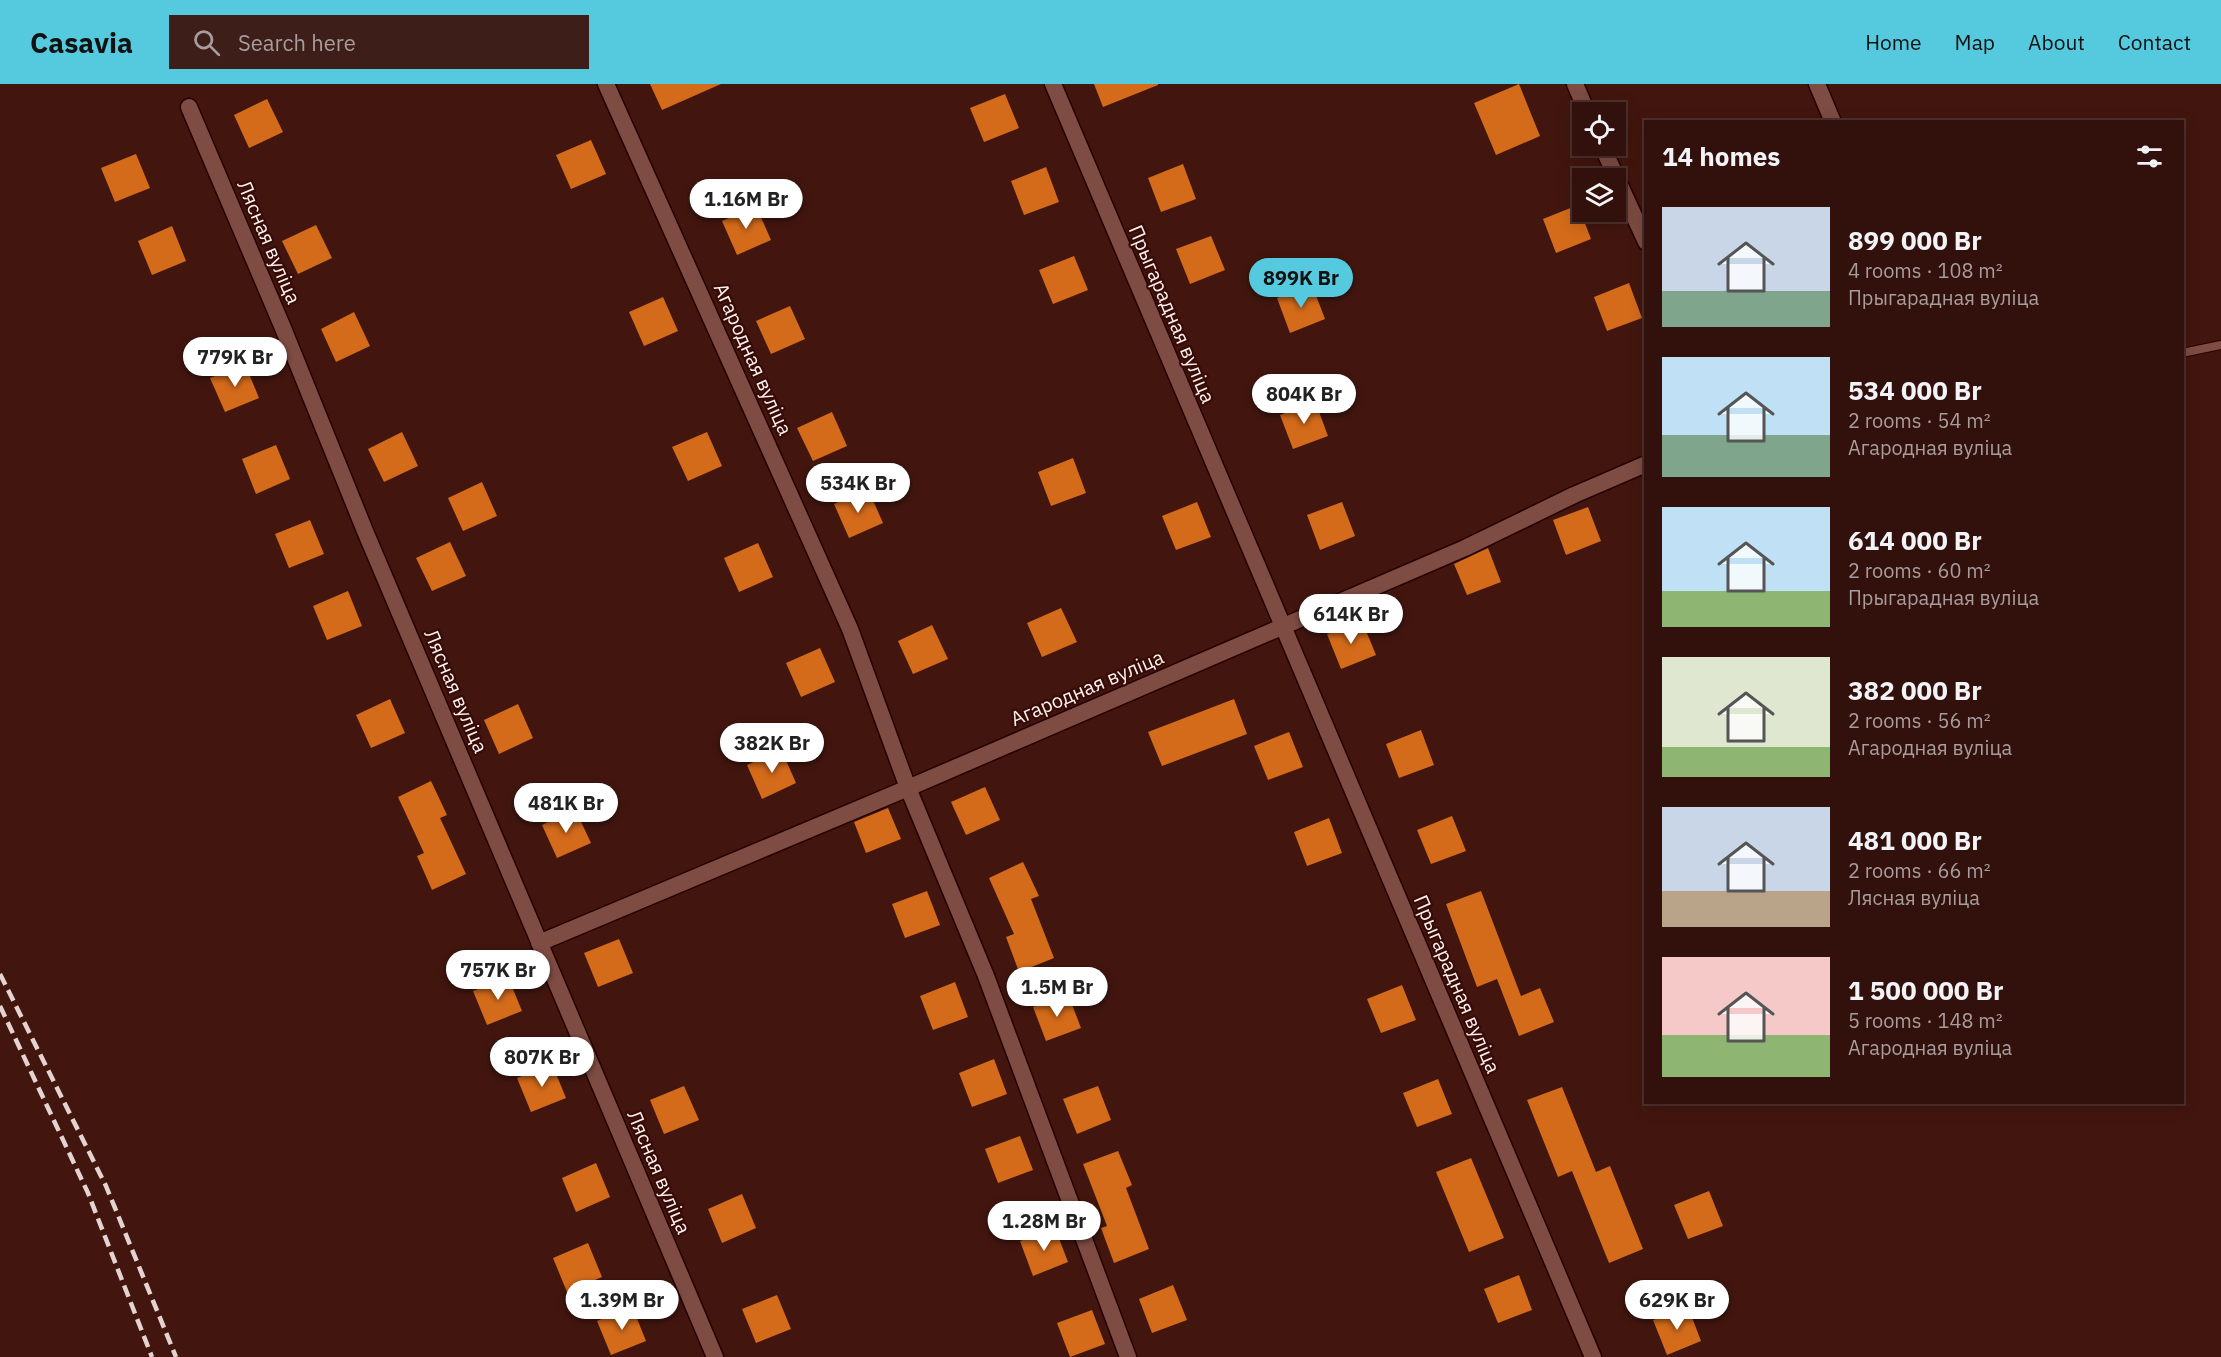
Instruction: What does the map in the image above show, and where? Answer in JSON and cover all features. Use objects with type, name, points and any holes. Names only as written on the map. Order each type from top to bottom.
[{"type":"street","name":"Агародная вуліца","points":[[606,84],[850,629],[908,788],[986,976],[1128,1357]]},
{"type":"street","name":"Прыгарадная вуліца","points":[[1053,84],[1593,1357]]},
{"type":"street","points":[[1575,84],[1583,102]]},
{"type":"street","points":[[1817,84],[1832,120]]},
{"type":"street","name":"Лясная вуліца","points":[[189,107],[715,1357]]},
{"type":"street","points":[[1607,156],[1644,238]]},
{"type":"street","points":[[1282,626],[1465,549],[1574,495],[1644,465]]},
{"type":"street","name":"Агародная вуліца","points":[[908,788],[1282,626]]},
{"type":"street","points":[[539,943],[908,788]]},
{"type":"lane","points":[[2184,353],[2221,345]]},
{"type":"building","points":[[650,84],[721,84],[662,110]]},
{"type":"building","points":[[1094,84],[1158,84],[1158,85],[1103,107]]},
{"type":"building","points":[[1519,84],[1540,136],[1496,155],[1474,103]]},
{"type":"building","points":[[1005,94],[1019,128],[984,142],[970,108]]},
{"type":"building","points":[[267,99],[283,132],[249,148],[234,115]]},
{"type":"building","points":[[591,140],[606,174],[571,189],[556,155]]},
{"type":"building","points":[[136,154],[150,188],[115,202],[101,168]]},
{"type":"building","points":[[1183,164],[1196,199],[1161,212],[1148,178]]},
{"type":"building","points":[[1046,167],[1059,202],[1024,215],[1011,181]]},
{"type":"building","points":[[756,206],[771,240],[737,255],[722,221]]},
{"type":"building","points":[[1572,207],[1572,222],[1584,222],[1591,239],[1556,253],[1543,219]]},
{"type":"building","points":[[316,225],[332,258],[298,274],[282,241]]},
{"type":"building","points":[[172,226],[186,261],[152,275],[138,241]]},
{"type":"building","points":[[1211,236],[1225,270],[1190,284],[1176,249]]},
{"type":"building","points":[[1074,256],[1088,290],[1053,304],[1039,270]]},
{"type":"building","points":[[1629,283],[1642,318],[1607,331],[1594,297]]},
{"type":"building","points":[[1312,285],[1325,319],[1290,333],[1277,298]]},
{"type":"building","points":[[663,297],[678,331],[644,346],[629,312]]},
{"type":"building","points":[[790,306],[805,339],[771,354],[756,321]]},
{"type":"building","points":[[354,312],[370,346],[336,362],[321,329]]},
{"type":"building","points":[[245,364],[259,398],[225,412],[210,378]]},
{"type":"building","points":[[1315,401],[1328,436],[1293,449],[1280,415]]},
{"type":"building","points":[[832,412],[847,446],[813,461],[797,428]]},
{"type":"building","points":[[402,432],[418,466],[384,482],[368,449]]},
{"type":"building","points":[[707,432],[722,466],[688,481],[672,447]]},
{"type":"building","points":[[276,445],[290,479],[256,494],[242,459]]},
{"type":"building","points":[[1073,458],[1086,493],[1051,506],[1038,472]]},
{"type":"building","points":[[482,482],[497,516],[463,531],[448,498]]},
{"type":"building","points":[[868,489],[883,523],[849,538],[834,504]]},
{"type":"building","points":[[1197,502],[1211,537],[1176,550],[1162,516]]},
{"type":"building","points":[[1342,502],[1355,536],[1320,550],[1307,515]]},
{"type":"building","points":[[1588,507],[1601,541],[1566,555],[1553,520]]},
{"type":"building","points":[[310,520],[324,554],[289,568],[275,534]]},
{"type":"building","points":[[450,542],[466,576],[432,591],[416,558]]},
{"type":"building","points":[[758,543],[773,577],[739,592],[724,558]]},
{"type":"building","points":[[1488,548],[1501,582],[1467,595],[1454,564]]},
{"type":"building","points":[[348,591],[362,626],[327,640],[313,606]]},
{"type":"building","points":[[1061,608],[1077,642],[1042,657],[1027,623]]},
{"type":"building","points":[[1362,621],[1376,655],[1341,669],[1327,634]]},
{"type":"building","points":[[932,625],[948,659],[913,674],[898,641]]},
{"type":"building","points":[[820,648],[835,682],[801,697],[786,663]]},
{"type":"building","points":[[390,699],[405,733],[371,748],[356,715]]},
{"type":"building","points":[[1234,699],[1247,734],[1162,766],[1148,732]]},
{"type":"building","points":[[518,704],[533,738],[499,754],[484,720]]},
{"type":"building","points":[[1421,730],[1434,765],[1399,778],[1386,744]]},
{"type":"building","points":[[1289,732],[1303,767],[1268,780],[1254,746]]},
{"type":"building","points":[[781,749],[796,783],[762,799],[747,765]]},
{"type":"building","points":[[431,781],[447,815],[440,818],[466,874],[432,890],[417,856],[424,853],[398,797]]},
{"type":"building","points":[[985,787],[1000,820],[966,835],[951,802]]},
{"type":"building","points":[[888,808],[901,839],[866,853],[854,822]]},
{"type":"building","points":[[575,809],[591,843],[557,858],[542,825]]},
{"type":"building","points":[[1452,816],[1466,851],[1431,864],[1417,830]]},
{"type":"building","points":[[1329,818],[1342,853],[1307,866],[1294,832]]},
{"type":"building","points":[[1023,862],[1039,896],[1031,899],[1054,958],[1019,972],[1006,937],[1014,934],[989,878]]},
{"type":"building","points":[[927,891],[940,925],[905,938],[892,904]]},
{"type":"building","points":[[1481,891],[1521,996],[1540,988],[1554,1022],[1519,1036],[1497,979],[1477,987],[1446,904]]},
{"type":"building","points":[[619,939],[633,973],[598,987],[584,953]]},
{"type":"building","points":[[508,977],[522,1011],[487,1025],[473,991]]},
{"type":"building","points":[[955,982],[968,1017],[933,1030],[920,996]]},
{"type":"building","points":[[1402,985],[1416,1020],[1381,1033],[1367,999]]},
{"type":"building","points":[[1068,994],[1081,1028],[1046,1041],[1033,1007]]},
{"type":"building","points":[[994,1059],[1007,1094],[972,1107],[959,1073]]},
{"type":"building","points":[[552,1064],[566,1098],[531,1112],[517,1078]]},
{"type":"building","points":[[1438,1079],[1452,1114],[1417,1127],[1403,1093]]},
{"type":"building","points":[[684,1086],[699,1120],[664,1134],[650,1100]]},
{"type":"building","points":[[1098,1086],[1111,1120],[1077,1134],[1063,1099]]},
{"type":"building","points":[[1562,1087],[1596,1172],[1610,1166],[1643,1249],[1609,1263],[1572,1171],[1558,1177],[1527,1100]]},
{"type":"building","points":[[1020,1136],[1033,1170],[998,1183],[985,1149]]},
{"type":"building","points":[[1118,1151],[1132,1185],[1126,1188],[1149,1249],[1114,1263],[1101,1228],[1107,1226],[1083,1164]]},
{"type":"building","points":[[1471,1158],[1504,1238],[1469,1252],[1436,1172]]},
{"type":"building","points":[[596,1163],[610,1197],[576,1212],[562,1178]]},
{"type":"building","points":[[1709,1191],[1723,1226],[1688,1239],[1674,1205]]},
{"type":"building","points":[[742,1194],[756,1228],[722,1243],[708,1209]]},
{"type":"building","points":[[1055,1228],[1068,1262],[1033,1276],[1020,1241]]},
{"type":"building","points":[[588,1243],[602,1277],[567,1292],[553,1258]]},
{"type":"building","points":[[1519,1275],[1532,1310],[1498,1323],[1484,1289]]},
{"type":"building","points":[[1173,1285],[1187,1320],[1152,1333],[1139,1299]]},
{"type":"building","points":[[777,1295],[791,1329],[756,1343],[742,1309]]},
{"type":"building","points":[[632,1306],[646,1341],[611,1355],[597,1321]]},
{"type":"building","points":[[1688,1307],[1701,1341],[1667,1355],[1653,1320]]},
{"type":"building","points":[[1092,1310],[1105,1344],[1070,1357],[1057,1323]]},
{"type":"railway","points":[[0,974],[106,1186],[176,1357]]},
{"type":"railway","points":[[0,1006],[88,1193],[152,1357]]}]
